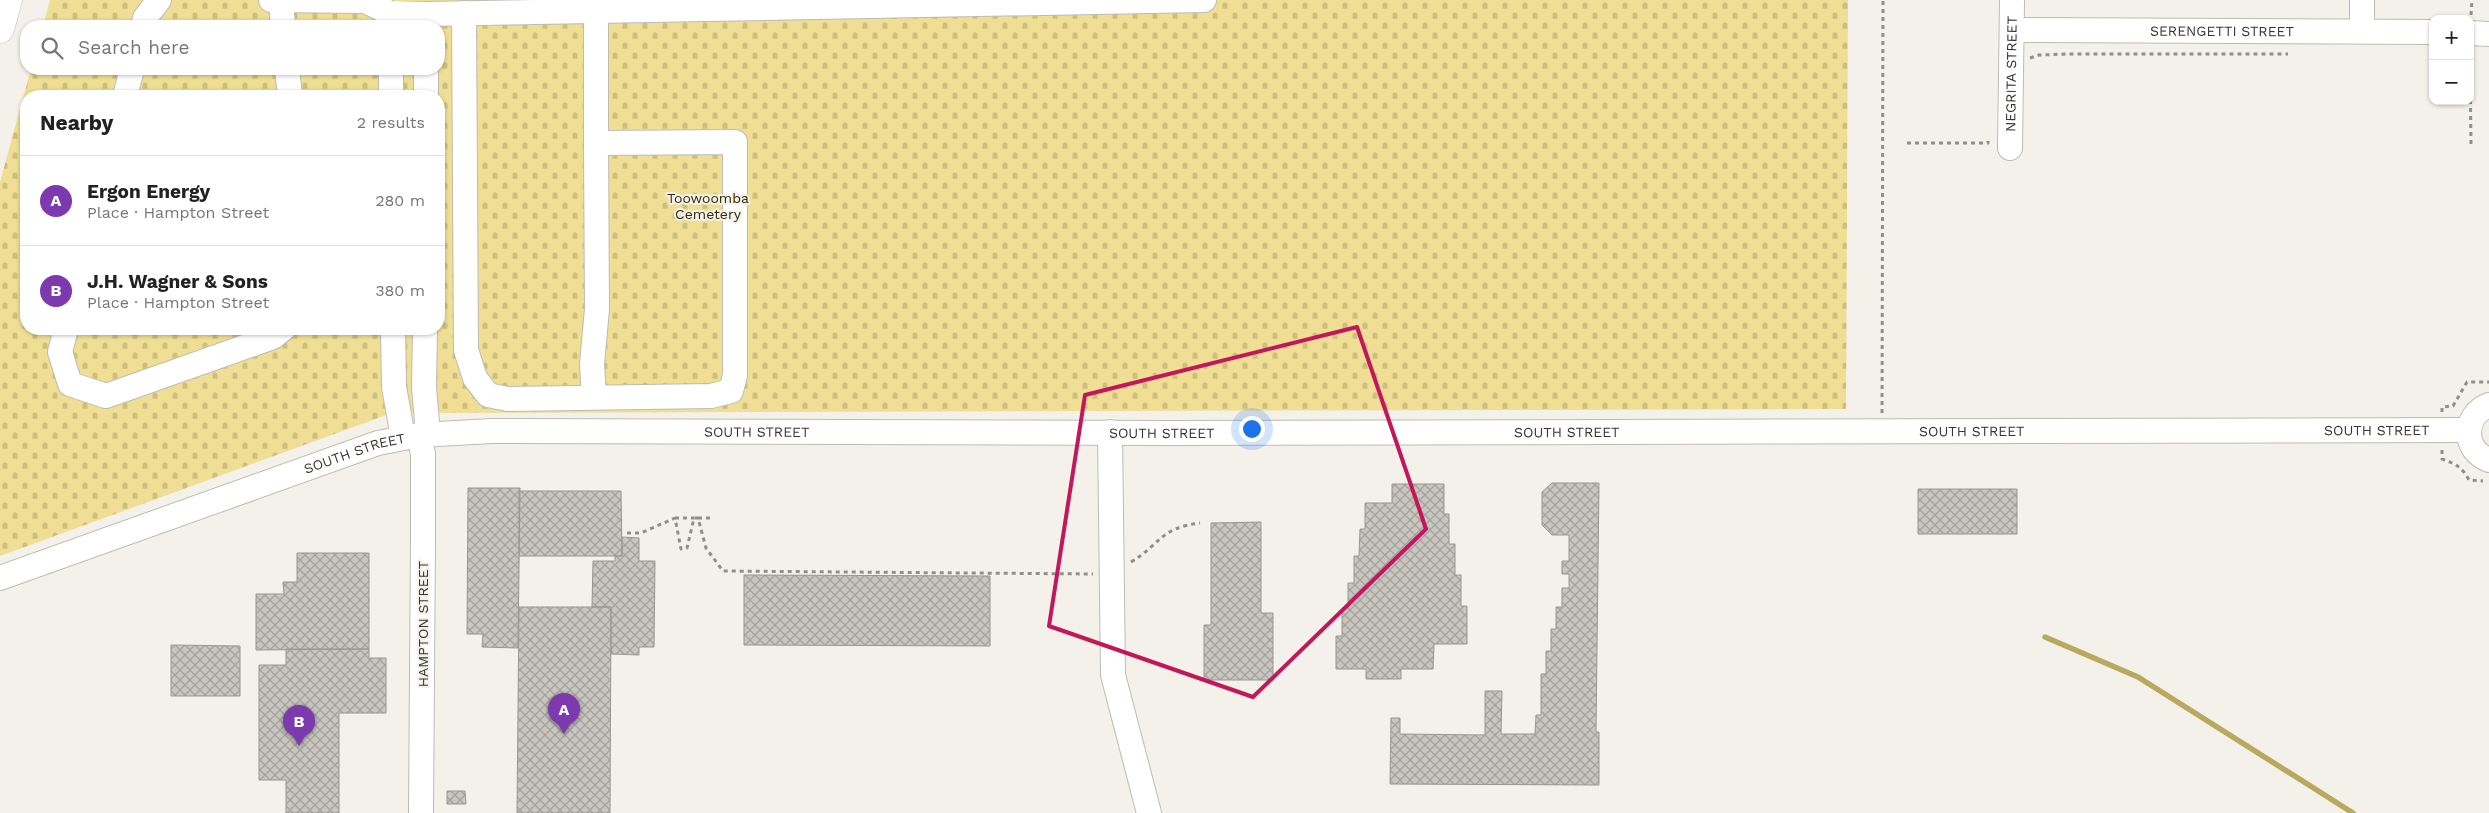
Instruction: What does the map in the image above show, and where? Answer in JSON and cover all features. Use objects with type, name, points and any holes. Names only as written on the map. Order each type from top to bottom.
[{"type":"highway","points":[[0,29],[8,0]]},
{"type":"street","points":[[144,20],[159,0]]},
{"type":"street","points":[[281,20],[276,1],[365,1],[409,15],[596,9],[1204,0]]},
{"type":"street","name":"NEGRITA STREET","points":[[2010,148],[2012,0]]},
{"type":"street","points":[[2362,0],[2362,31]]},
{"type":"street","points":[[594,396],[592,364],[597,309],[596,9]]},
{"type":"street","points":[[464,13],[466,350],[475,378],[488,395],[508,399],[594,396],[711,396],[731,391],[735,375],[735,142],[596,143]]},
{"type":"street","name":"SERENGETTI STREET","points":[[2012,30],[2429,32]]},
{"type":"street","points":[[2474,33],[2489,34]]},
{"type":"street","points":[[127,90],[130,75]]},
{"type":"street","points":[[288,75],[289,90]]},
{"type":"street","points":[[391,75],[391,90]]},
{"type":"street","points":[[426,75],[426,90]]},
{"type":"street","points":[[64,335],[60,352],[70,384],[106,396],[276,335]]},
{"type":"street","points":[[393,335],[394,387],[416,435]]},
{"type":"street","points":[[416,435],[424,387],[425,335]]},
{"type":"street","points":[[2489,405],[2474,415],[2468,430],[2473,448],[2489,460]]},
{"type":"street","name":"SOUTH STREET","points":[[0,578],[311,466],[416,435],[492,431],[2468,430]]},
{"type":"street","points":[[1110,432],[1113,675],[1149,813]]},
{"type":"street","name":"HAMPTON STREET","points":[[416,435],[422,454],[421,813]]},
{"type":"path","points":[[1882,431],[1883,0]]},
{"type":"path","points":[[2471,105],[2471,146]]},
{"type":"path","points":[[1906,143],[1988,144],[1988,136]]},
{"type":"path","points":[[675,518],[681,549],[687,548],[696,518]]},
{"type":"path","points":[[627,533],[641,533],[675,518],[713,518]]},
{"type":"path","points":[[696,518],[706,548],[723,571],[1112,574],[1135,560],[1161,536],[1188,524],[1200,523]]},
{"type":"highlighted area","points":[[1357,327],[1426,529],[1253,697],[1049,626],[1085,395]]},
{"type":"green space","name":"Toowoomba Cemetery","points":[[50,0],[1848,0],[1846,409],[392,413],[0,556],[0,182],[20,109],[20,335],[445,335],[445,90],[25,90],[29,75],[445,75],[445,20],[45,20]]},
{"type":"building","points":[[1552,483],[1599,483],[1596,732],[1599,732],[1599,785],[1390,784],[1391,718],[1400,718],[1400,734],[1485,735],[1485,691],[1502,691],[1501,734],[1535,734],[1536,715],[1541,715],[1541,674],[1546,674],[1546,651],[1551,651],[1551,629],[1556,629],[1556,607],[1562,607],[1562,588],[1569,588],[1569,574],[1562,574],[1562,561],[1569,561],[1569,535],[1552,535],[1542,525],[1542,492]]},
{"type":"building","points":[[1392,484],[1444,484],[1444,514],[1449,514],[1449,544],[1455,544],[1455,575],[1461,575],[1461,606],[1467,606],[1467,644],[1434,644],[1433,669],[1401,669],[1401,679],[1366,679],[1366,669],[1336,669],[1336,636],[1342,636],[1342,609],[1348,609],[1348,583],[1354,583],[1354,556],[1359,556],[1360,529],[1365,529],[1365,503],[1392,503]]},
{"type":"building","points":[[468,488],[520,488],[518,648],[482,647],[483,634],[467,634]]},
{"type":"building","points":[[1918,489],[2017,489],[2017,534],[1918,534]]},
{"type":"building","points":[[519,491],[621,491],[622,556],[519,556]]},
{"type":"building","points":[[1261,522],[1261,613],[1273,613],[1273,680],[1204,680],[1204,625],[1211,625],[1211,523]]},
{"type":"building","points":[[622,537],[639,538],[639,561],[655,561],[654,647],[639,647],[639,655],[611,654],[611,607],[592,607],[593,561],[615,561],[615,556],[622,556]]},
{"type":"building","points":[[297,553],[369,553],[369,649],[256,650],[256,594],[284,594],[283,582],[297,582]]},
{"type":"building","points":[[744,575],[990,576],[990,646],[744,645]]},
{"type":"building","points":[[519,607],[611,607],[610,813],[517,813]]},
{"type":"building","points":[[171,645],[240,646],[240,696],[171,696]]},
{"type":"building","points":[[286,649],[369,649],[369,658],[386,658],[386,713],[339,713],[339,813],[286,813],[286,780],[259,780],[259,665],[286,665]]},
{"type":"building","points":[[447,791],[465,791],[466,804],[447,804]]},
{"type":"waterway","points":[[2045,637],[2138,677],[2353,813]]},
{"type":"place","name":"Ergon Energy","points":[[564,734]]},
{"type":"place","name":"J.H. Wagner & Sons","points":[[299,746]]}]
